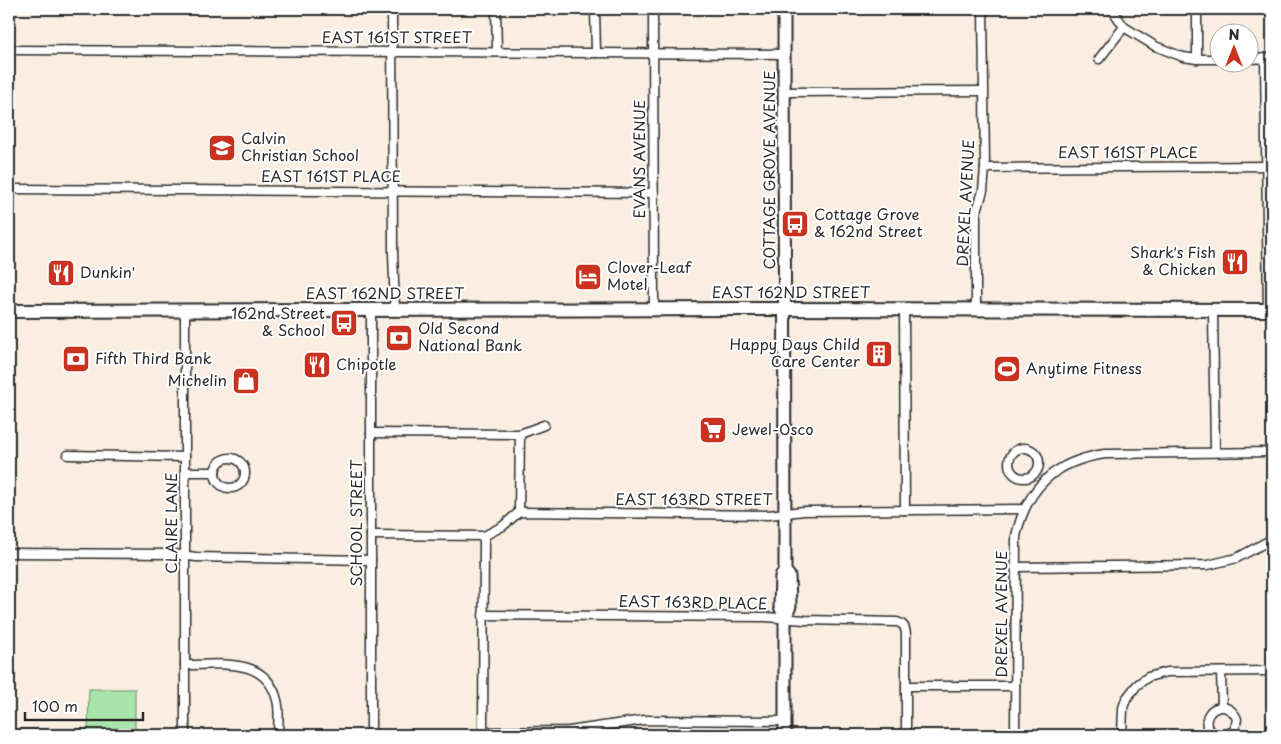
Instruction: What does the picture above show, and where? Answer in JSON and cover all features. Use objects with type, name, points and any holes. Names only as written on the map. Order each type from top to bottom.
[{"type":"main road","name":"EAST 162ND STREET","points":[[9,311],[1270,310]]},
{"type":"street","points":[[392,9],[395,310]]},
{"type":"street","points":[[496,9],[497,52]]},
{"type":"street","points":[[595,9],[596,53]]},
{"type":"street","name":"EVANS AVENUE","points":[[653,9],[654,309]]},
{"type":"street","name":"COTTAGE GROVE AVENUE","points":[[784,9],[785,571],[789,576],[790,606],[785,619],[785,735]]},
{"type":"street","name":"DREXEL AVENUE","points":[[976,310],[976,214],[984,191],[985,168],[982,91],[982,9]]},
{"type":"street","points":[[1112,9],[1124,27],[1166,51],[1197,59],[1208,59]]},
{"type":"street","points":[[1197,9],[1197,59]]},
{"type":"street","points":[[1099,59],[1124,27]]},
{"type":"street","name":"EAST 161ST STREET","points":[[9,50],[784,54]]},
{"type":"street","points":[[1269,58],[1270,310]]},
{"type":"street","points":[[784,92],[982,91]]},
{"type":"street","name":"EAST 161ST PLACE","points":[[985,168],[1269,166]]},
{"type":"street","name":"EAST 161ST PLACE","points":[[9,189],[654,193]]},
{"type":"street","points":[[904,309],[905,510]]},
{"type":"street","name":"CLAIRE LANE","points":[[184,310],[185,735]]},
{"type":"street","name":"SCHOOL STREET","points":[[371,310],[371,735]]},
{"type":"street","points":[[1213,311],[1215,452]]},
{"type":"street","points":[[371,433],[520,434],[544,425]]},
{"type":"street","points":[[371,535],[484,536],[503,526],[519,512],[520,434]]},
{"type":"street","name":"DREXEL AVENUE","points":[[1015,735],[1016,536],[1029,499],[1043,482],[1063,467],[1090,456],[1105,454],[1272,452]]},
{"type":"street","points":[[68,455],[185,456]]},
{"type":"street","points":[[185,472],[215,472]]},
{"type":"street","points":[[1034,474],[1043,482]]},
{"type":"street","name":"EAST 163RD STREET","points":[[519,512],[768,515],[804,511],[1024,509]]},
{"type":"street","points":[[484,536],[483,734],[569,731],[644,720],[785,720]]},
{"type":"street","points":[[1015,567],[1208,565],[1237,558],[1272,539]]},
{"type":"street","points":[[9,553],[173,554],[186,556],[371,560]]},
{"type":"street","name":"EAST 163RD PLACE","points":[[483,615],[766,616],[805,620],[888,620],[902,624],[906,634],[906,686]]},
{"type":"street","points":[[185,665],[241,666],[265,677],[273,689],[277,702],[278,735]]},
{"type":"street","points":[[1122,735],[1123,708],[1131,692],[1137,685],[1157,673],[1272,671]]},
{"type":"street","points":[[1221,672],[1222,706]]},
{"type":"street","points":[[906,735],[906,686],[1015,686]]},
{"type":"street","points":[[1215,735],[1207,727],[1207,717],[1212,709],[1222,706],[1231,710],[1237,719],[1235,729],[1228,735]]},
{"type":"green space","points":[[89,689],[135,689],[135,735],[9,735],[21,734],[21,729],[88,729]]},
{"type":"place","name":"Calvin Christian School","points":[[222,148]]},
{"type":"place","name":"Cottage Grove & 162nd Street","points":[[795,224]]},
{"type":"place","name":"Shark's Fish & Chicken","points":[[1235,262]]},
{"type":"place","name":"Dunkin'","points":[[61,273]]},
{"type":"place","name":"Clover-Leaf Motel","points":[[588,277]]},
{"type":"place","name":"162nd Street & School","points":[[344,323]]},
{"type":"place","name":"Old Second National Bank","points":[[399,338]]},
{"type":"place","name":"Happy Days Child Care Center","points":[[879,354]]},
{"type":"place","name":"Fifth Third Bank","points":[[76,359]]},
{"type":"place","name":"Chipotle","points":[[317,365]]},
{"type":"place","name":"Anytime Fitness","points":[[1007,369]]},
{"type":"place","name":"Michelin","points":[[246,381]]},
{"type":"place","name":"Jewel-Osco","points":[[713,430]]}]
